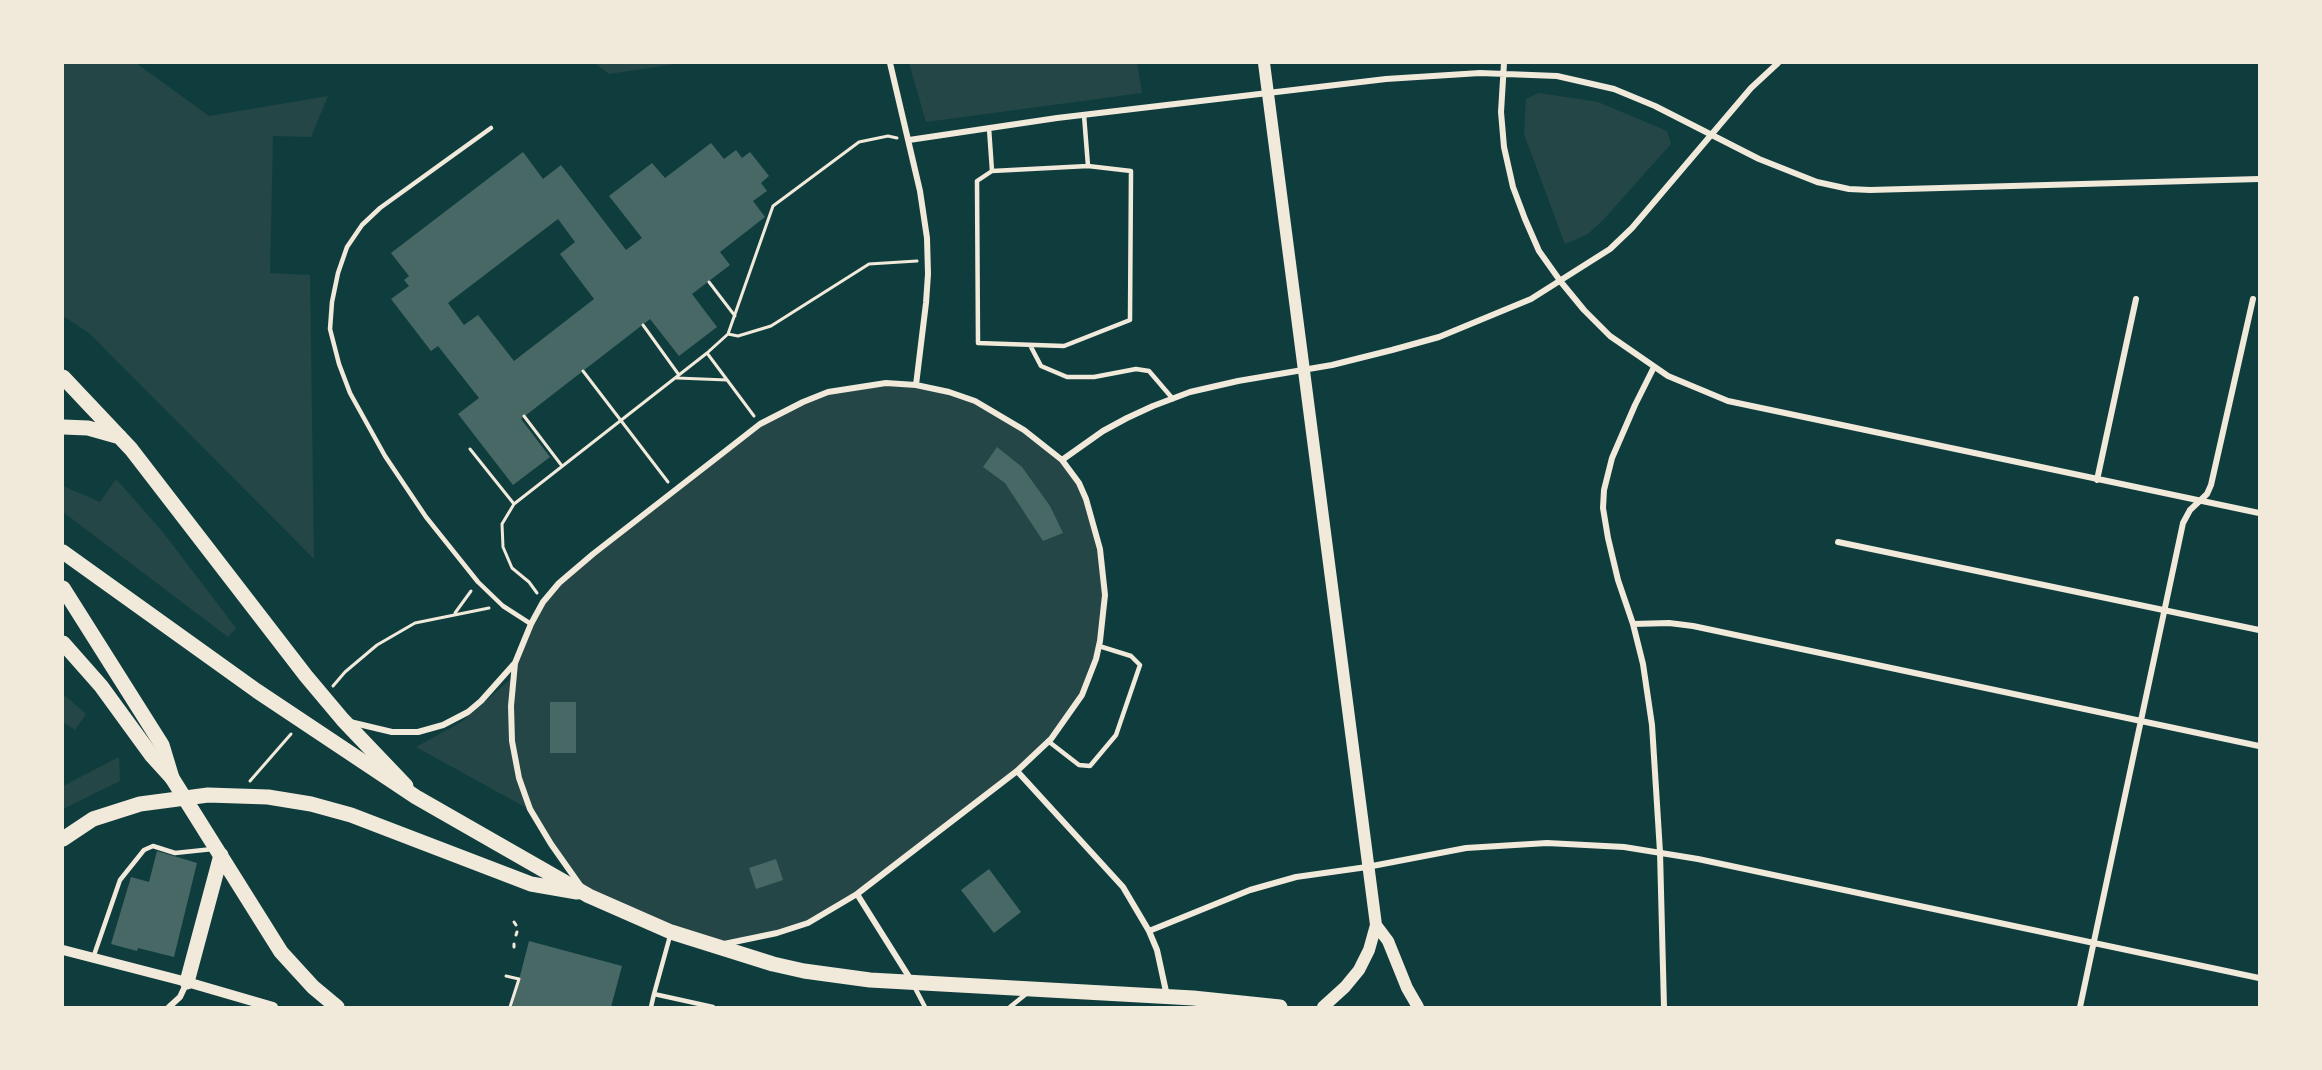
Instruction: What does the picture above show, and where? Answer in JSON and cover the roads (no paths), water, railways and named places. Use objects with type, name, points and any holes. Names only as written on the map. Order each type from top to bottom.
[{"type":"main road","points":[[1264,63],[1376,925],[1369,950],[1359,970],[1345,987],[1323,1007]]},
{"type":"main road","points":[[63,377],[120,436],[306,676],[343,720],[416,797]]},
{"type":"main road","points":[[63,427],[88,428],[120,436]]},
{"type":"main road","points":[[63,552],[257,691],[416,797],[586,894],[671,932],[712,946],[804,971],[870,980],[1167,997],[1280,1007]]},
{"type":"main road","points":[[63,588],[162,745],[172,778]]},
{"type":"main road","points":[[63,642],[101,686],[152,756],[172,778],[281,951],[313,987],[338,1007]]},
{"type":"main road","points":[[63,839],[87,822],[107,813],[159,800],[208,795],[267,797],[332,809],[531,884],[586,894]]},
{"type":"main road","points":[[188,982],[219,852]]},
{"type":"main road","points":[[1376,925],[1388,941],[1407,988],[1418,1007]]},
{"type":"street","points":[[890,63],[920,191],[928,260],[926,303],[916,385]]},
{"type":"street","points":[[1504,63],[1501,112],[1504,147],[1513,187],[1539,251],[1561,282],[1610,336],[1668,376],[1728,401],[2259,513]]},
{"type":"street","points":[[1062,460],[1103,431],[1144,410],[1173,399],[1238,381],[1332,365],[1439,337],[1531,299],[1610,249],[1751,88],[1778,63]]},
{"type":"street","points":[[909,140],[1084,115],[1386,79],[1445,74],[1557,75],[1614,89],[1654,106],[1759,159],[1817,182],[1849,189],[2259,179]]},
{"type":"street","points":[[2097,480],[2136,298]]},
{"type":"street","points":[[2080,1007],[2183,523],[2190,510],[2207,494],[2211,485],[2253,299]]},
{"type":"street","points":[[1654,367],[1612,458],[1604,490],[1603,507],[1618,580],[1633,624],[1652,724],[1660,852],[1664,1007]]},
{"type":"street","points":[[586,894],[539,824],[519,778],[511,723],[515,663],[543,602],[559,583],[585,561],[760,424],[803,402],[828,392],[886,383],[916,385],[950,392],[975,401],[1024,430],[1062,460],[1083,491],[1100,549],[1105,595],[1104,621],[1099,646],[1082,695],[1062,725],[1017,771],[857,894],[826,914],[798,926],[753,939],[712,946]]},
{"type":"street","points":[[1838,542],[2259,630]]},
{"type":"street","points":[[1633,624],[1669,623],[1693,627],[2259,746]]},
{"type":"street","points":[[343,720],[392,732],[418,732],[443,725],[468,712],[481,701],[515,663]]},
{"type":"street","points":[[1017,771],[1123,887],[1149,930],[1164,975],[1167,997]]},
{"type":"street","points":[[1149,930],[1273,883],[1296,877],[1368,867],[1466,848],[1511,844],[1586,844],[1660,852],[2259,978]]},
{"type":"street","points":[[857,894],[913,984]]},
{"type":"street","points":[[63,950],[188,982],[273,1007]]},
{"type":"street","points":[[169,1007],[180,997],[188,982]]},
{"type":"lane","points":[[1084,115],[1088,166]]},
{"type":"lane","points":[[491,128],[380,208],[362,225],[347,247],[338,273],[330,329],[339,364],[350,393],[385,456],[426,517],[478,582],[502,606],[531,624]]},
{"type":"lane","points":[[988,128],[992,171]]},
{"type":"lane","points":[[1088,166],[1131,171],[1130,320],[1064,346],[978,343],[977,181],[992,171],[1088,166]]},
{"type":"lane","points":[[1030,345],[1041,366],[1068,377],[1095,377],[1136,369],[1149,371],[1173,399]]},
{"type":"lane","points":[[1048,741],[1079,765],[1090,766],[1116,735],[1140,665],[1131,656],[1099,646]]},
{"type":"lane","points":[[93,958],[120,880],[144,850],[153,846],[175,853],[219,852]]},
{"type":"lane","points":[[651,1007],[671,932]]},
{"type":"lane","points":[[913,984],[925,1007]]},
{"type":"lane","points":[[1010,1007],[1031,991]]},
{"type":"lane","points":[[654,994],[713,1007]]}]
